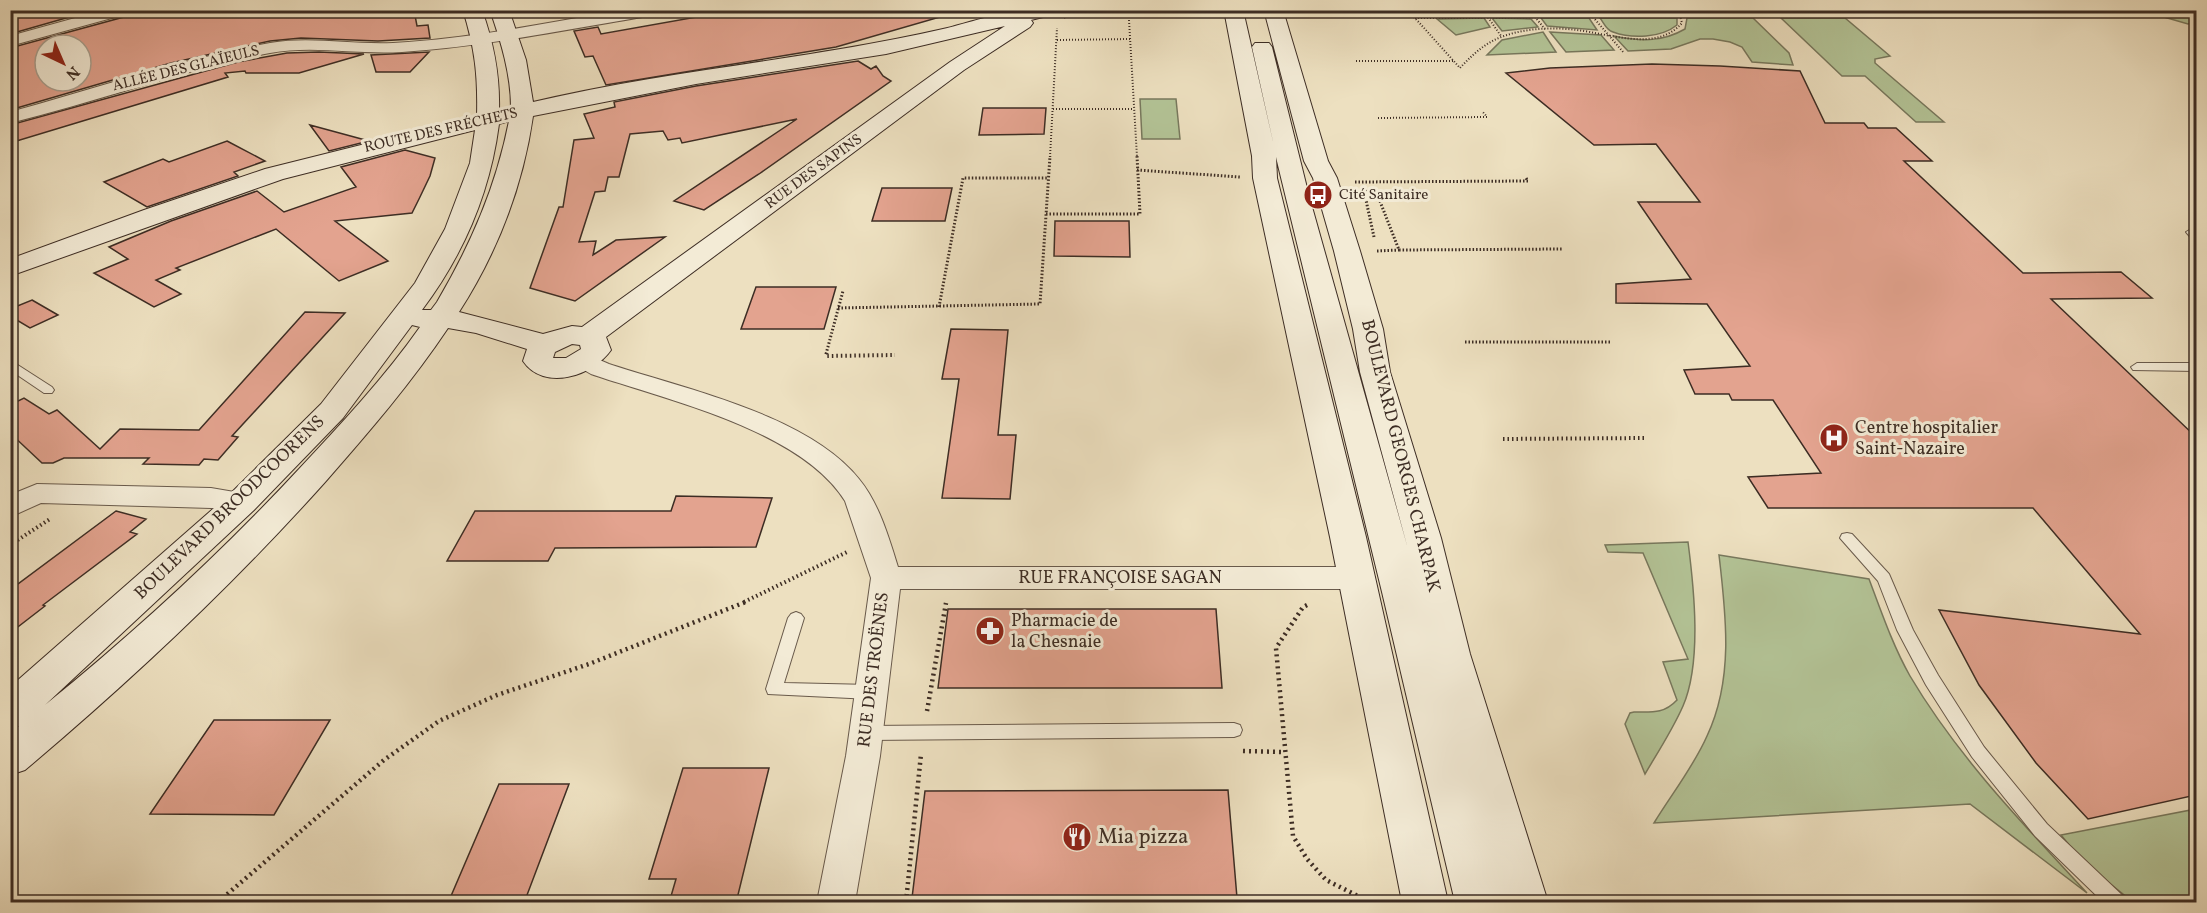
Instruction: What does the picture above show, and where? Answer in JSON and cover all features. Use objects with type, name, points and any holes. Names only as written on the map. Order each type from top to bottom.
[{"type":"street","points":[[10,41],[124,10]]},
{"type":"street","name":"BOULEVARD BROODCOORENS","points":[[10,712],[242,502],[332,411],[427,285],[458,229],[482,163],[488,120],[489,78],[496,38],[472,10]]},
{"type":"street","points":[[10,757],[140,647],[300,491],[382,396],[464,284],[489,233],[509,176],[522,113],[520,90],[496,38],[500,10]]},
{"type":"street","name":"ALLÉE DES GLAÏEULS","points":[[10,118],[184,68],[272,48],[314,45],[390,48],[496,38],[654,10]]},
{"type":"street","points":[[1233,10],[1264,156],[1265,178],[1348,537],[1425,903]]},
{"type":"street","name":"BOULEVARD GEORGES CHARPAK","points":[[1253,10],[1300,205],[1401,592],[1478,903]]},
{"type":"street","name":"BOULEVARD GEORGES CHARPAK","points":[[1273,10],[1316,161],[1325,178],[1347,251],[1368,329],[1375,372],[1423,538],[1450,654],[1525,903]]},
{"type":"street","name":"ROUTE DES FRÉCHETS","points":[[10,268],[153,215],[274,174],[354,152],[546,106],[685,80],[886,48],[1041,11]]},
{"type":"street","name":"RUE DES SAPINS","points":[[587,349],[940,61],[1012,30],[1041,11]]},
{"type":"street","name":"ROUTE DES FRÉCHETS","points":[[989,24],[1012,30]]},
{"type":"street","name":"ROUTE DES FRÉCHETS","points":[[886,48],[940,61]]},
{"type":"street","points":[[401,321],[442,317],[473,323],[546,345],[540,350],[538,361],[548,368],[567,368],[587,349]]},
{"type":"street","name":"RUE DES TROËNES","points":[[587,349],[600,369],[748,418],[810,450],[849,485],[859,501],[886,578],[866,733],[836,903]]},
{"type":"street","points":[[10,507],[37,493],[211,498],[242,502]]},
{"type":"street","name":"RUE FRANÇOISE SAGAN","points":[[886,578],[1355,578]]},
{"type":"lane","points":[[10,364],[48,390]]},
{"type":"lane","points":[[2137,367],[2196,367]]},
{"type":"lane","points":[[1847,538],[1884,578],[1911,640],[1932,680],[1978,752],[2041,830],[2116,903]]},
{"type":"lane","points":[[796,618],[774,689],[871,692]]},
{"type":"lane","points":[[866,733],[1234,730]]},
{"type":"path","points":[[838,308],[1040,304],[1057,22],[1074,10]]},
{"type":"path","points":[[1404,10],[1415,18],[1460,68],[1485,44],[1515,32],[1545,30],[1656,38],[1680,28],[1682,22],[1680,16]]},
{"type":"path","points":[[1483,10],[1501,36]]},
{"type":"path","points":[[1529,10],[1545,30]]},
{"type":"path","points":[[1415,18],[1854,15]]},
{"type":"path","points":[[1592,17],[1624,53]]},
{"type":"path","points":[[1046,214],[1140,214],[1129,20]]},
{"type":"path","points":[[1057,40],[1130,39]]},
{"type":"path","points":[[1356,61],[1455,61]]},
{"type":"path","points":[[1053,109],[1134,109]]},
{"type":"path","points":[[1378,118],[1487,117],[1482,111]]},
{"type":"path","points":[[1137,170],[1250,178]]},
{"type":"path","points":[[939,307],[963,178],[1048,178]]},
{"type":"path","points":[[1356,182],[1528,182],[1526,178]]},
{"type":"path","points":[[1377,251],[1364,191],[1376,191],[1399,250]]},
{"type":"path","points":[[1369,251],[1563,249]]},
{"type":"path","points":[[843,291],[826,356],[895,355]]},
{"type":"path","points":[[1465,342],[1610,342]]},
{"type":"path","points":[[1503,439],[1646,438]]},
{"type":"path","points":[[218,903],[384,760],[439,721],[498,694],[647,643],[747,602],[873,537]]},
{"type":"path","points":[[1313,603],[1303,607],[1276,648],[1293,836],[1307,859],[1326,880],[1370,903]]},
{"type":"path","points":[[1234,730],[1234,751],[1284,752]]},
{"type":"green space","points":[[1967,10],[1981,15],[1883,15],[1878,11]]},
{"type":"green space","points":[[1536,11],[1749,11],[1752,14],[1539,15]]},
{"type":"green space","points":[[2143,11],[2196,11],[2196,22],[2188,24]]},
{"type":"green space","points":[[1484,18],[1490,27],[1456,35],[1437,19]]},
{"type":"green space","points":[[1492,18],[1531,19],[1538,27],[1502,31]]},
{"type":"green space","points":[[1541,18],[1589,18],[1597,30],[1547,26]]},
{"type":"green space","points":[[1600,18],[1677,18],[1677,25],[1655,35],[1629,36],[1611,31]]},
{"type":"green space","points":[[1687,18],[1753,18],[1789,53],[1793,65],[1752,62],[1742,47],[1713,39],[1700,39],[1671,49],[1628,51],[1614,36],[1641,40],[1659,39],[1685,29]]},
{"type":"green space","points":[[1781,18],[1845,18],[1890,56],[1875,59],[1875,63],[1944,122],[1916,122],[1865,76],[1842,76]]},
{"type":"green space","points":[[1543,32],[1556,52],[1487,55],[1502,40]]},
{"type":"green space","points":[[1550,32],[1601,35],[1614,50],[1566,52]]},
{"type":"green space","points":[[1140,99],[1176,99],[1180,139],[1142,139]]},
{"type":"green space","points":[[1688,542],[1695,625],[1693,668],[1683,706],[1645,774],[1625,724],[1630,713],[1662,710],[1677,700],[1663,662],[1688,659],[1643,553],[1608,552],[1605,545]]},
{"type":"green space","points":[[1719,555],[1869,579],[1898,653],[1929,706],[1992,789],[2087,893],[1970,804],[1654,823],[1702,747],[1716,714],[1725,670],[1726,647]]},
{"type":"green space","points":[[2196,809],[2196,902],[2133,902],[2083,862],[2061,835]]},
{"type":"building","points":[[39,10],[94,10],[10,34],[10,18]]},
{"type":"building","points":[[133,10],[353,10],[354,16],[390,10],[414,10],[417,26],[428,25],[430,38],[378,41],[301,38],[270,41],[171,63],[93,86],[93,33],[65,33],[131,15]]},
{"type":"building","points":[[736,10],[939,10],[940,17],[836,47],[606,85],[593,56],[585,57],[574,31],[598,27],[601,34]]},
{"type":"building","points":[[33,42],[33,93],[68,93],[10,110],[10,48]]},
{"type":"building","points":[[429,52],[410,72],[376,72],[371,55]]},
{"type":"building","points":[[287,53],[364,54],[299,73],[246,73],[245,71],[225,73],[228,77],[10,143],[10,125],[238,62]]},
{"type":"building","points":[[858,61],[871,69],[876,66],[883,76],[891,81],[704,210],[674,201],[797,119],[682,143],[680,138],[668,140],[663,131],[630,134],[619,177],[608,177],[605,191],[595,192],[579,242],[596,241],[593,255],[616,240],[665,237],[575,301],[530,288],[559,207],[563,207],[574,140],[594,138],[584,114],[615,107],[614,102],[696,86]]},
{"type":"building","points":[[1652,64],[1800,71],[1825,123],[1864,123],[1868,128],[1896,128],[1932,161],[1904,161],[2023,273],[2121,272],[2152,298],[2051,299],[2196,437],[2196,795],[2088,819],[2036,763],[1979,685],[1939,610],[2140,634],[2033,508],[1768,508],[1748,477],[1821,473],[1773,400],[1732,400],[1729,394],[1695,394],[1684,370],[1750,366],[1707,304],[1616,303],[1616,284],[1691,279],[1638,202],[1700,202],[1656,144],[1594,145],[1506,73],[1550,68]]},
{"type":"building","points":[[983,108],[1046,108],[1044,134],[979,135]]},
{"type":"building","points":[[310,125],[369,141],[329,151]]},
{"type":"building","points":[[227,141],[265,161],[234,172],[238,176],[147,207],[104,182],[163,159],[169,162]]},
{"type":"building","points":[[405,150],[435,158],[430,176],[412,213],[335,221],[388,261],[339,281],[276,229],[176,268],[180,270],[156,280],[181,294],[154,307],[94,273],[128,259],[109,247],[171,221],[257,191],[284,212],[356,187],[341,167]]},
{"type":"building","points":[[882,188],[952,188],[945,221],[872,221]]},
{"type":"building","points":[[1055,221],[1129,221],[1130,257],[1054,256]]},
{"type":"building","points":[[756,287],[836,287],[824,329],[741,329]]},
{"type":"building","points":[[32,300],[58,315],[30,328],[10,316],[10,309]]},
{"type":"building","points":[[305,312],[345,313],[232,436],[238,437],[218,460],[204,459],[199,465],[143,464],[149,458],[64,458],[53,463],[42,463],[10,433],[10,405],[24,398],[49,414],[57,410],[100,449],[120,429],[199,430]]},
{"type":"building","points":[[951,329],[1008,330],[998,435],[1016,435],[1010,499],[942,498],[959,379],[942,379]]},
{"type":"building","points":[[676,496],[772,498],[756,547],[555,548],[548,561],[447,561],[475,511],[671,511]]},
{"type":"building","points":[[116,511],[146,519],[130,532],[137,534],[10,633],[10,590]]},
{"type":"building","points":[[948,609],[1216,609],[1222,688],[938,688]]},
{"type":"building","points":[[214,720],[330,720],[274,815],[150,814]]},
{"type":"building","points":[[683,768],[769,768],[736,903],[669,903],[676,879],[649,879]]},
{"type":"building","points":[[499,784],[569,784],[524,903],[448,903]]},
{"type":"building","points":[[1228,790],[1237,898],[1022,898],[1023,900],[912,898],[925,791]]},
{"type":"place","name":"Cité Sanitaire","points":[[1318,195]]},
{"type":"place","name":"Centre hospitalier Saint-Nazaire","points":[[1834,438]]},
{"type":"place","name":"Pharmacie de la Chesnaie","points":[[990,631]]},
{"type":"place","name":"Mia pizza","points":[[1077,837]]}]
